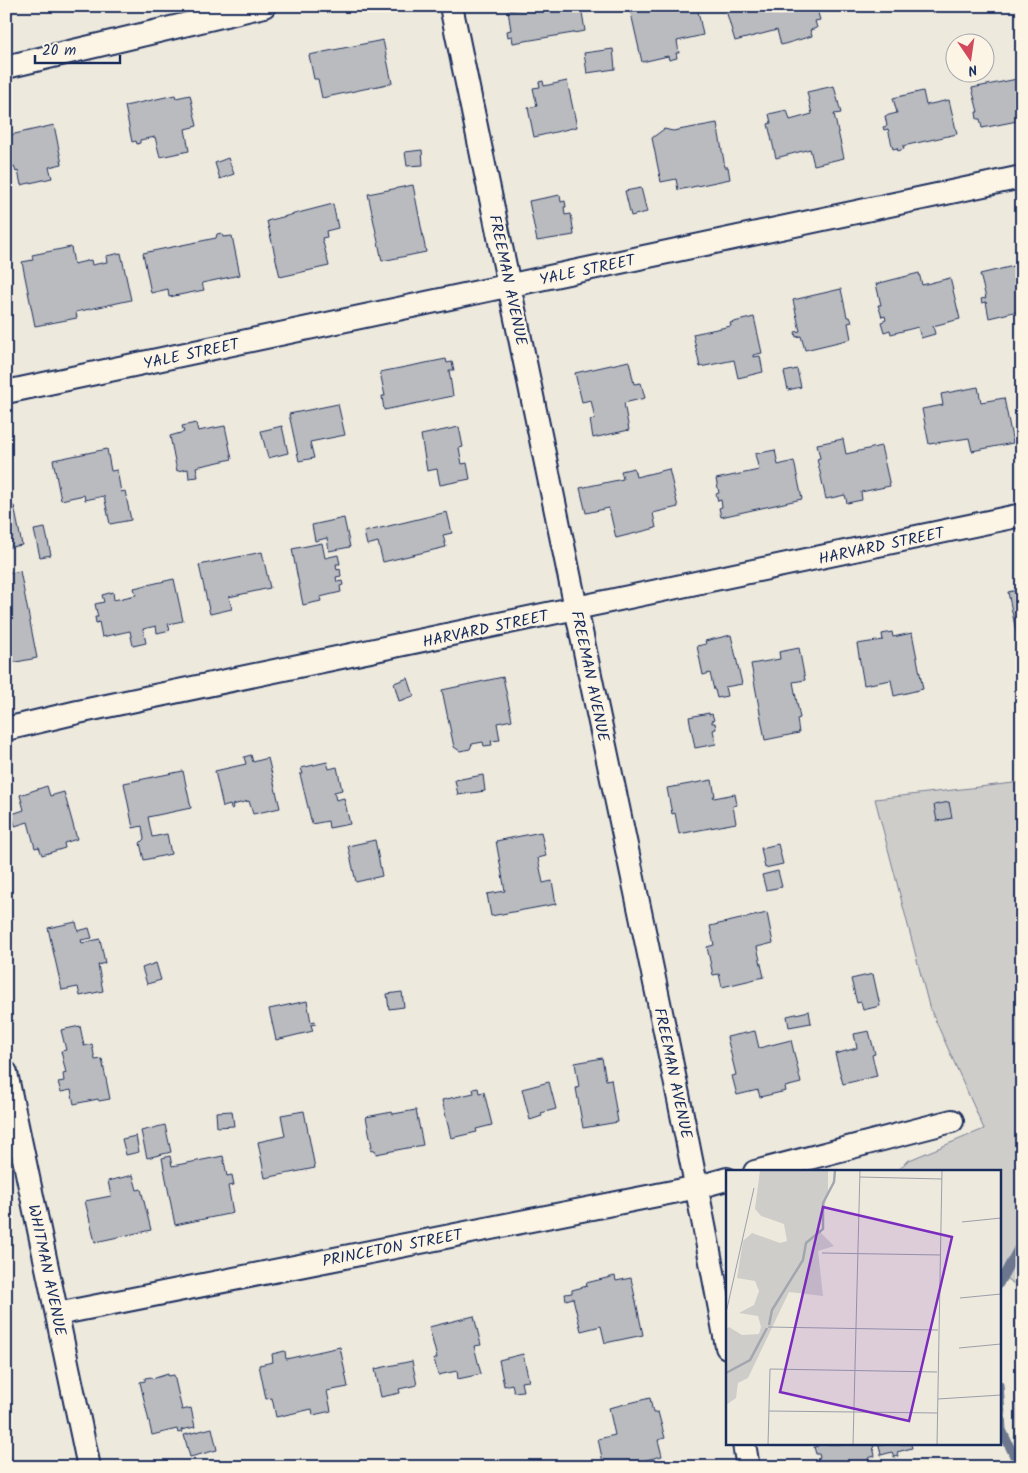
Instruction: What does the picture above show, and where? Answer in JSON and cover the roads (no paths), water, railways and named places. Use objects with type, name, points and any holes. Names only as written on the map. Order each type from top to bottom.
[{"type":"street","points":[[6,67],[264,6]]},
{"type":"street","name":"FREEMAN AVENUE","points":[[451,6],[698,1187],[726,1341]]},
{"type":"street","name":"YALE STREET","points":[[6,392],[1022,177]]},
{"type":"street","name":"HARVARD STREET","points":[[6,729],[78,712],[1022,515]]},
{"type":"street","name":"WHITMAN AVENUE","points":[[6,1073],[89,1467]]},
{"type":"street","points":[[763,1170],[952,1121]]},
{"type":"street","name":"PRINCETON STREET","points":[[57,1314],[698,1187],[726,1179]]},
{"type":"street","points":[[744,1446],[748,1467]]},
{"type":"waterway","points":[[1000,1282],[1022,1241]]},
{"type":"waterway","points":[[1000,1400],[1002,1430],[1019,1467]]}]
